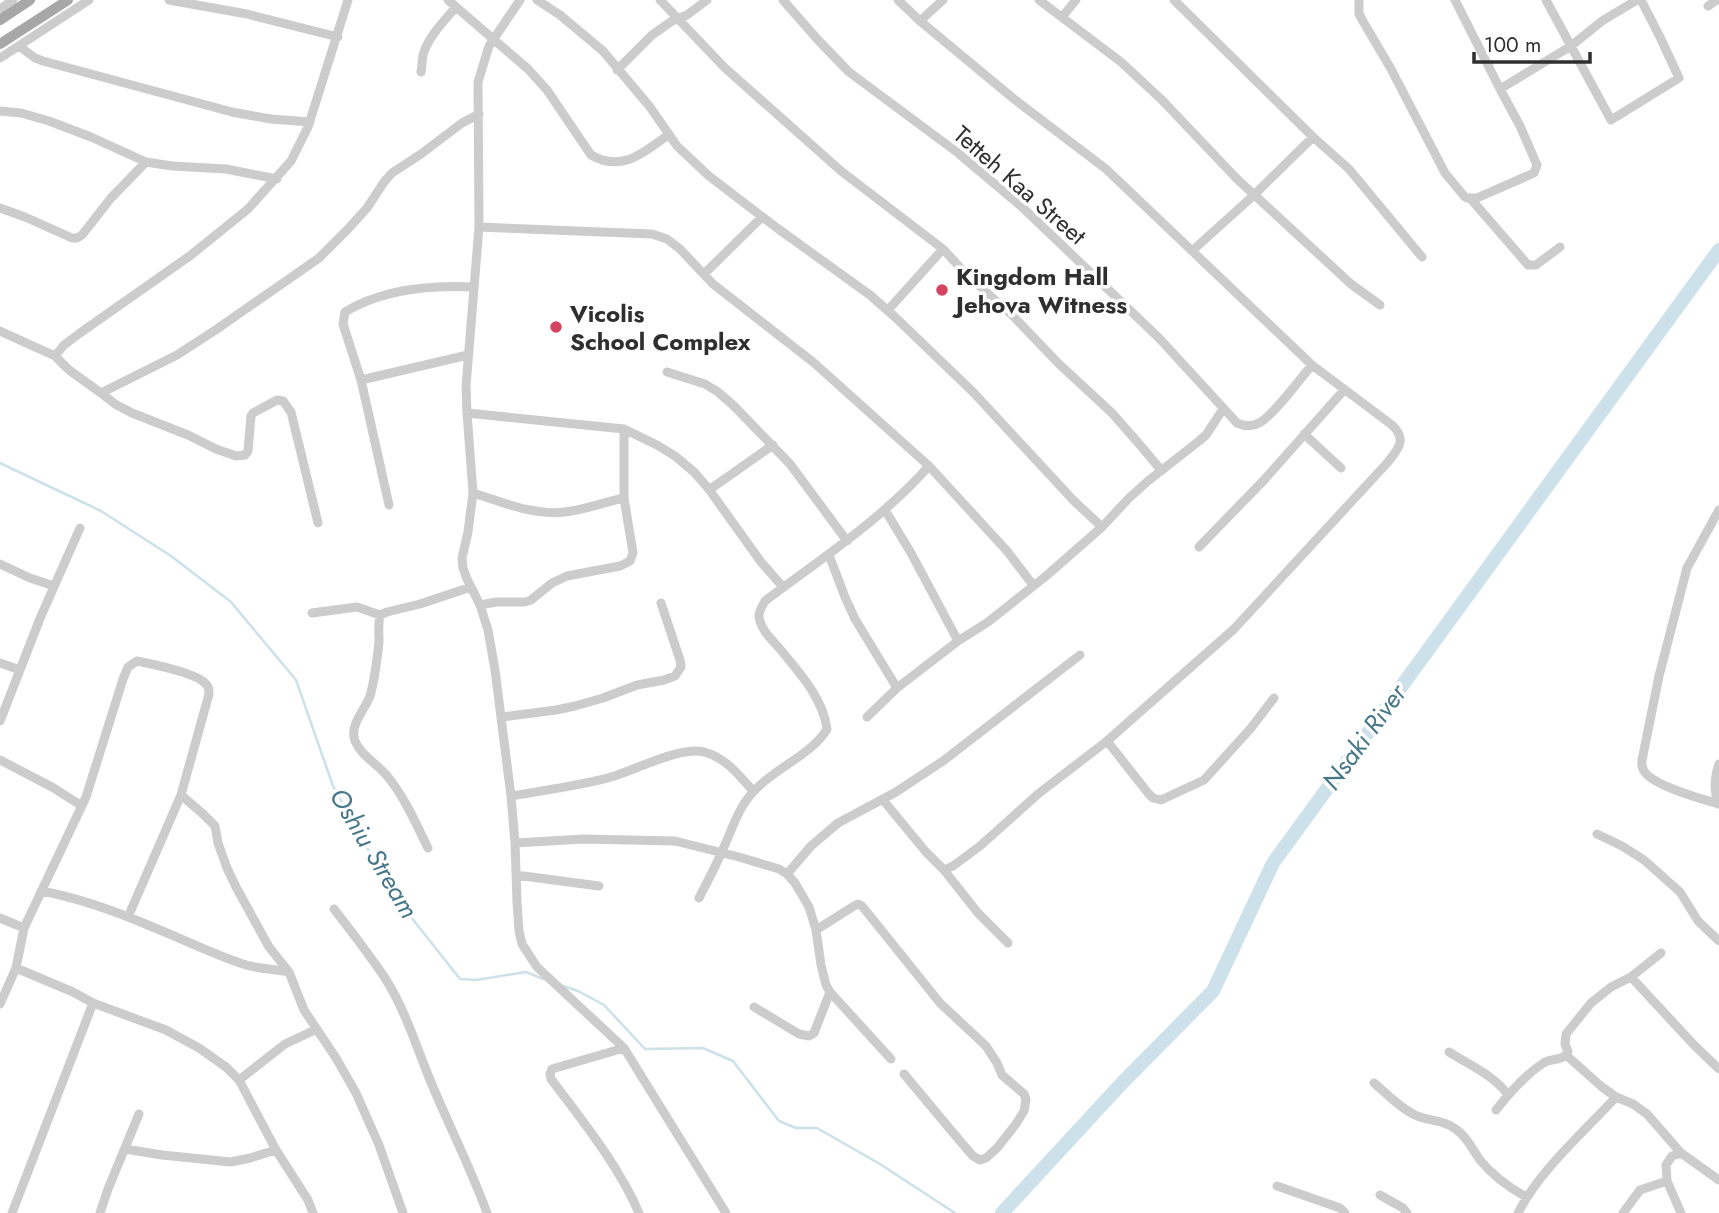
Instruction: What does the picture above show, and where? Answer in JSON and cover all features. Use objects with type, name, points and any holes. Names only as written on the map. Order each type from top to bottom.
[{"type":"main road","points":[[0,20],[30,0]]},
{"type":"main road","points":[[0,44],[68,0]]},
{"type":"street","points":[[2,5],[13,0]]},
{"type":"street","points":[[0,58],[89,0]]},
{"type":"street","points":[[169,0],[247,14],[338,37]]},
{"type":"street","points":[[55,356],[80,332],[191,255],[248,209],[277,179],[291,161],[310,122],[348,0]]},
{"type":"street","points":[[520,0],[493,38],[478,82],[479,227],[468,355],[467,413],[472,493],[468,533],[462,558],[463,568],[488,630],[502,717],[522,944],[537,967],[624,1048],[726,1213]]},
{"type":"street","points":[[537,0],[560,15],[603,51],[650,107],[677,146],[709,176],[888,310],[974,393],[1074,501],[1102,527]]},
{"type":"street","points":[[660,0],[725,68],[841,172],[943,249],[1112,413],[1161,470]]},
{"type":"street","points":[[617,70],[652,35],[707,0]]},
{"type":"street","name":"Tetteh Kaa Street","points":[[783,0],[849,72],[958,153],[1021,207],[1159,338],[1237,423],[1244,426],[1258,424],[1312,365]]},
{"type":"street","points":[[898,0],[1014,99],[1106,169],[1312,365],[1399,432],[1401,437],[1396,452],[1388,462],[1234,629],[1107,741],[1038,794],[980,845],[944,870]]},
{"type":"street","points":[[920,21],[943,0]]},
{"type":"street","points":[[1039,0],[1121,62],[1162,100],[1254,195],[1351,284],[1380,305]]},
{"type":"street","points":[[1062,17],[1076,0]]},
{"type":"street","points":[[1174,0],[1349,169],[1422,257]]},
{"type":"street","points":[[1359,0],[1359,14],[1445,173],[1464,196],[1470,198],[1484,195],[1534,173],[1536,165],[1527,140],[1455,0]]},
{"type":"street","points":[[1500,89],[1571,46],[1602,21],[1639,0],[1679,76],[1677,80],[1611,120],[1571,46],[1546,0]]},
{"type":"street","points":[[421,72],[428,45],[452,4],[528,69],[547,90],[592,155],[600,160],[624,161],[638,156],[668,135]]},
{"type":"street","points":[[19,46],[43,61],[232,113],[310,122]]},
{"type":"street","points":[[0,111],[21,113],[49,121],[146,162],[226,169],[277,179]]},
{"type":"street","points":[[101,393],[177,355],[319,258],[367,208],[393,173],[462,122],[478,114]]},
{"type":"street","points":[[1192,251],[1254,195],[1312,136]]},
{"type":"street","points":[[0,208],[77,238],[146,162]]},
{"type":"street","points":[[1470,198],[1528,265],[1536,265],[1560,247]]},
{"type":"street","points":[[704,274],[762,217]]},
{"type":"street","points":[[479,227],[652,234],[667,239],[724,293],[813,362],[929,466],[1007,551],[1033,585]]},
{"type":"street","points":[[888,310],[943,249]]},
{"type":"street","points":[[389,505],[362,380],[343,324],[345,312],[376,297],[418,288],[473,287]]},
{"type":"street","points":[[0,331],[55,356],[69,370],[115,404],[236,456],[245,455],[248,451],[250,416],[276,400],[283,401],[291,412],[318,523]]},
{"type":"street","points":[[362,380],[468,355]]},
{"type":"street","points":[[667,372],[695,380],[718,392],[773,445],[847,541]]},
{"type":"street","points":[[1199,547],[1264,480],[1344,390]]},
{"type":"street","points":[[867,717],[897,688],[1046,576],[1102,527],[1129,498],[1206,435],[1223,409]]},
{"type":"street","points":[[467,413],[624,429],[657,445],[694,472],[783,587]]},
{"type":"street","points":[[480,605],[525,602],[566,576],[620,566],[630,561],[634,553],[624,498],[624,429]]},
{"type":"street","points":[[1304,435],[1341,468]]},
{"type":"street","points":[[709,490],[773,445]]},
{"type":"street","points":[[699,898],[743,804],[765,780],[821,740],[827,729],[823,712],[812,690],[764,629],[759,617],[760,609],[765,601],[885,510],[929,466]]},
{"type":"street","points":[[472,493],[522,508],[555,513],[624,498]]},
{"type":"street","points":[[885,510],[958,641]]},
{"type":"street","points":[[1719,510],[1687,568],[1659,676],[1642,760],[1644,771],[1650,777],[1691,796],[1719,804]]},
{"type":"street","points":[[0,720],[80,528]]},
{"type":"street","points":[[829,555],[855,619],[897,688]]},
{"type":"street","points":[[0,564],[54,586]]},
{"type":"street","points":[[312,613],[357,607],[380,615],[471,587]]},
{"type":"street","points":[[502,717],[575,706],[637,685],[675,676],[681,667],[680,660],[661,603]]},
{"type":"street","points":[[380,615],[373,684],[369,699],[353,731],[359,748],[388,776],[408,807],[428,848]]},
{"type":"street","points":[[787,874],[811,846],[838,823],[883,800],[943,761],[1080,655]]},
{"type":"street","points":[[0,1004],[16,968],[24,928],[82,806],[128,667],[137,661],[169,667],[203,681],[208,686],[209,694],[181,795],[128,916]]},
{"type":"street","points":[[0,663],[20,670]]},
{"type":"street","points":[[1107,741],[1148,793],[1161,800],[1204,780],[1274,698]]},
{"type":"street","points":[[511,796],[611,777],[693,751],[716,756],[729,765],[753,791]]},
{"type":"street","points":[[0,760],[82,806]]},
{"type":"street","points":[[1719,764],[1714,786],[1719,804]]},
{"type":"street","points":[[181,795],[215,826],[218,844],[236,887],[269,947],[289,971],[304,1010],[356,1093],[379,1145],[403,1213]]},
{"type":"street","points":[[883,800],[978,913],[1008,943]]},
{"type":"street","points":[[1597,834],[1622,845],[1644,860],[1681,892],[1698,922],[1719,941]]},
{"type":"street","points":[[515,843],[584,838],[674,841],[761,863],[787,874],[803,894],[809,907],[826,985],[891,1059]]},
{"type":"street","points":[[516,875],[599,886]]},
{"type":"street","points":[[41,891],[66,895],[128,916],[225,958],[256,968],[289,971]]},
{"type":"street","points":[[816,930],[854,906],[862,906],[940,1003],[986,1046],[1002,1074],[1024,1094],[1024,1111],[997,1148],[981,1160],[973,1156],[904,1074]]},
{"type":"street","points":[[334,909],[394,993],[487,1213]]},
{"type":"street","points":[[0,918],[24,928]]},
{"type":"street","points":[[1496,1110],[1524,1078],[1546,1062],[1552,1059],[1560,1060],[1566,1055],[1568,1051],[1565,1040],[1569,1028],[1591,1003],[1661,953]]},
{"type":"street","points":[[16,968],[93,1003],[181,1037],[226,1067],[239,1080],[313,1213]]},
{"type":"street","points":[[1631,977],[1719,1069]]},
{"type":"street","points":[[754,1007],[799,1034],[809,1036],[814,1033],[830,992]]},
{"type":"street","points":[[12,1213],[93,1003]]},
{"type":"street","points":[[239,1080],[285,1044],[317,1029]]},
{"type":"street","points":[[624,1048],[552,1069],[550,1074],[620,1176],[639,1213]]},
{"type":"street","points":[[1449,1052],[1493,1079],[1507,1095]]},
{"type":"street","points":[[1566,1055],[1602,1087],[1647,1114],[1681,1153],[1719,1180]]},
{"type":"street","points":[[1374,1083],[1404,1109],[1456,1128],[1465,1136],[1480,1160],[1526,1197]]},
{"type":"street","points":[[1518,1213],[1526,1197],[1616,1097]]},
{"type":"street","points":[[100,1213],[139,1114]]},
{"type":"street","points":[[125,1149],[231,1161],[276,1150]]},
{"type":"street","points":[[1681,1153],[1672,1156],[1666,1165],[1667,1181],[1681,1213]]},
{"type":"street","points":[[1623,1213],[1640,1190],[1667,1181]]},
{"type":"street","points":[[1277,1186],[1340,1208],[1345,1213]]},
{"type":"street","points":[[1380,1195],[1407,1213]]},
{"type":"waterway","name":"Nsaki River","points":[[1002,1213],[1122,1083],[1213,991],[1273,863],[1719,250]]},
{"type":"waterway","name":"Oshiu Stream","points":[[0,463],[101,511],[171,556],[231,602],[296,680],[333,786],[392,893],[460,979],[476,980],[526,972],[543,979]]},
{"type":"waterway","name":"Oshiu Stream","points":[[563,986],[604,1005],[645,1049],[703,1048],[733,1061],[779,1121],[796,1128],[817,1128],[880,1164],[955,1213]]},
{"type":"place","name":"Kingdom Hall Jehova Witness","points":[[942,290]]},
{"type":"place","name":"Vicolis School Complex","points":[[556,327]]}]
